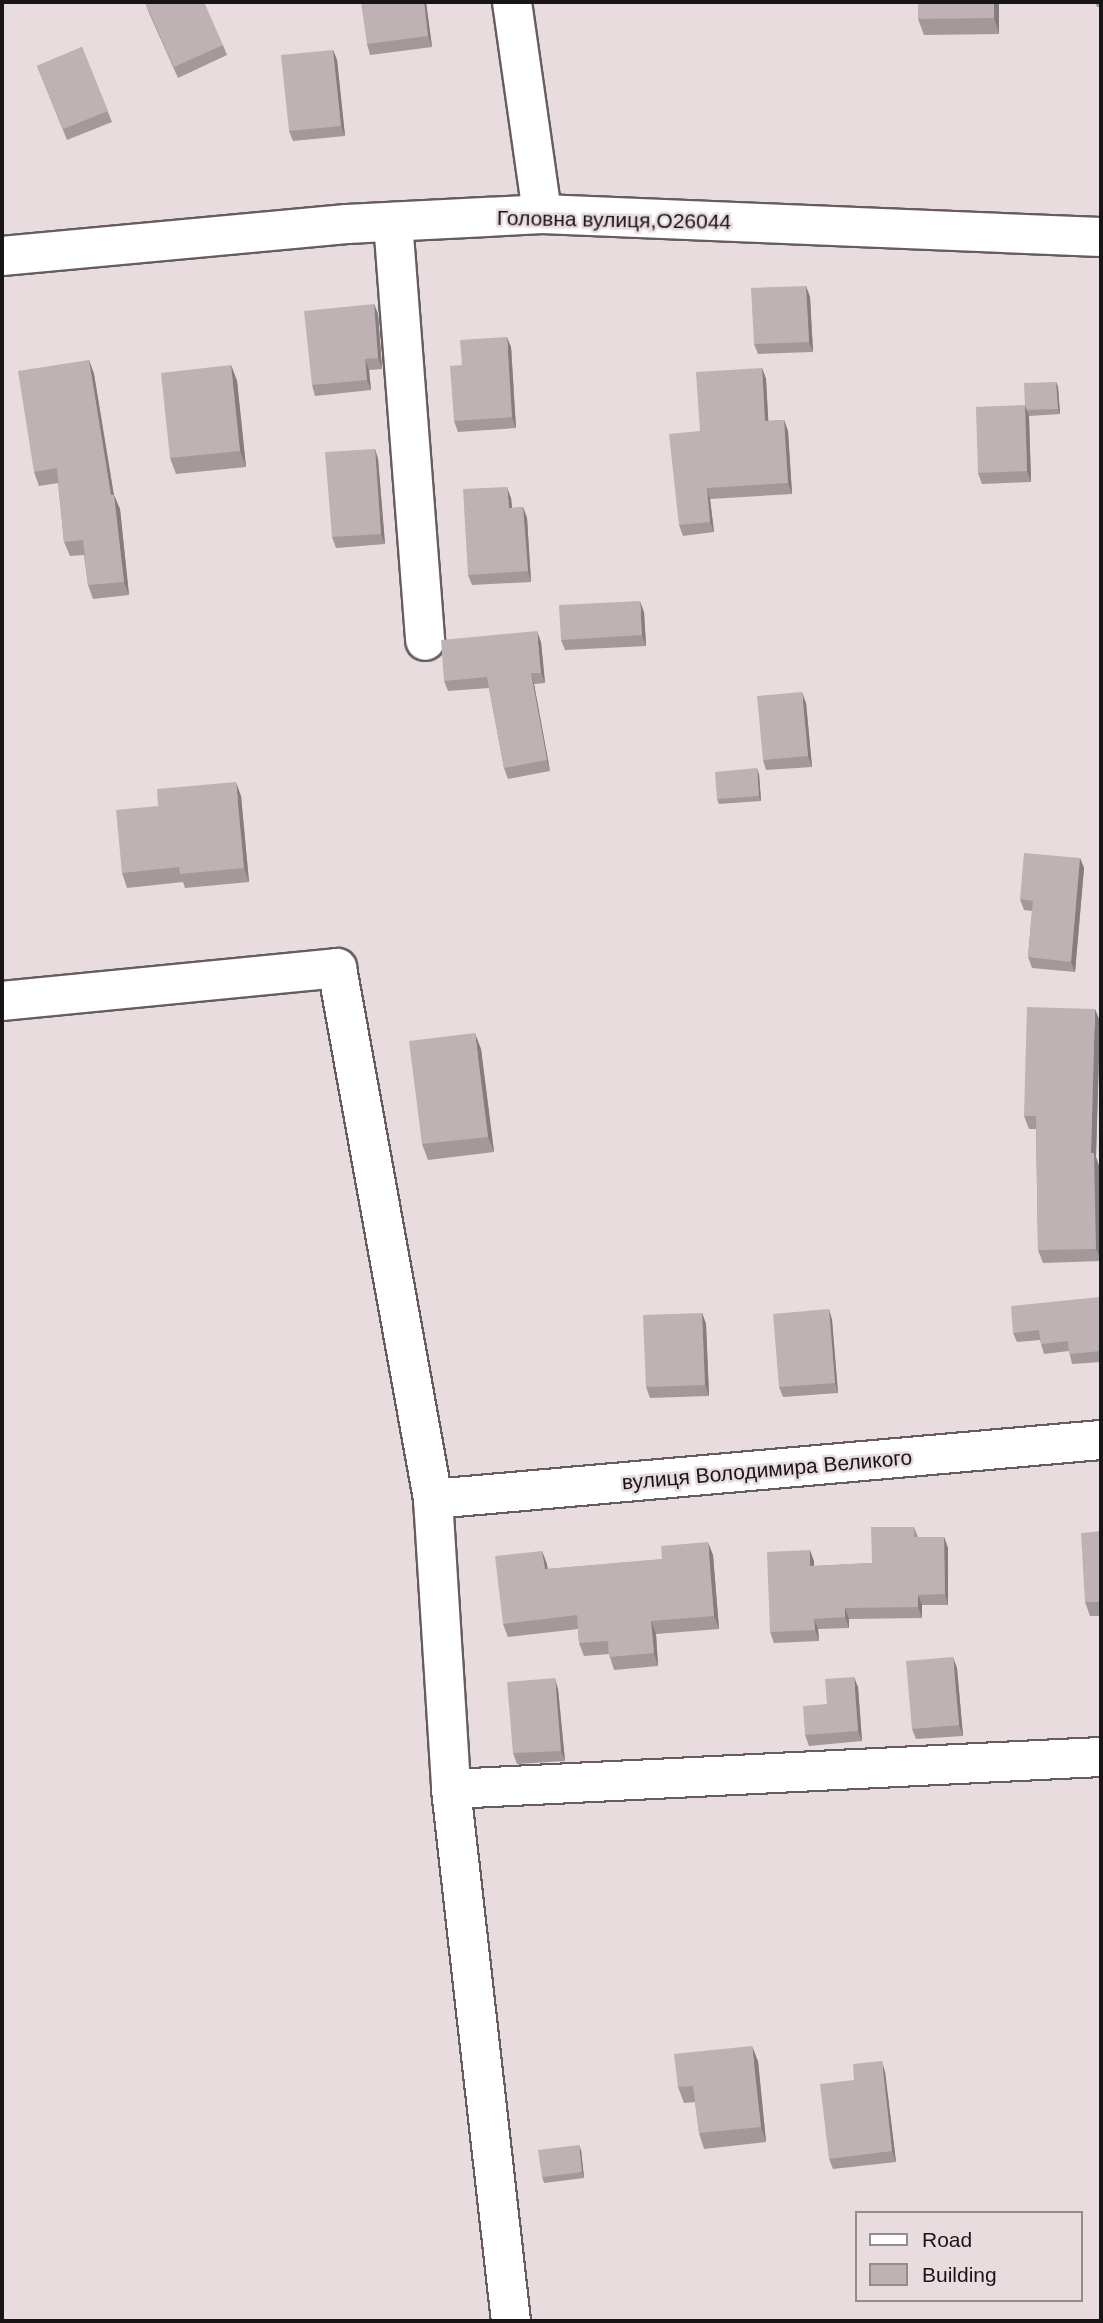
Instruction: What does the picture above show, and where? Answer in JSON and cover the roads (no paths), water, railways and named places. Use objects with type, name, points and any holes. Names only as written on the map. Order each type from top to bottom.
[{"type":"street","points":[[512,2],[542,214]]},
{"type":"street","name":"Головна вулиця,О26044","points":[[2,256],[347,223],[542,214],[1101,237]]},
{"type":"street","points":[[393,222],[425,642]]},
{"type":"street","points":[[2,1001],[337,968],[433,1499],[451,1789],[511,2321]]},
{"type":"street","name":"вулиця Володимира Великого","points":[[433,1499],[1101,1440]]},
{"type":"street","points":[[451,1789],[1101,1757]]}]
